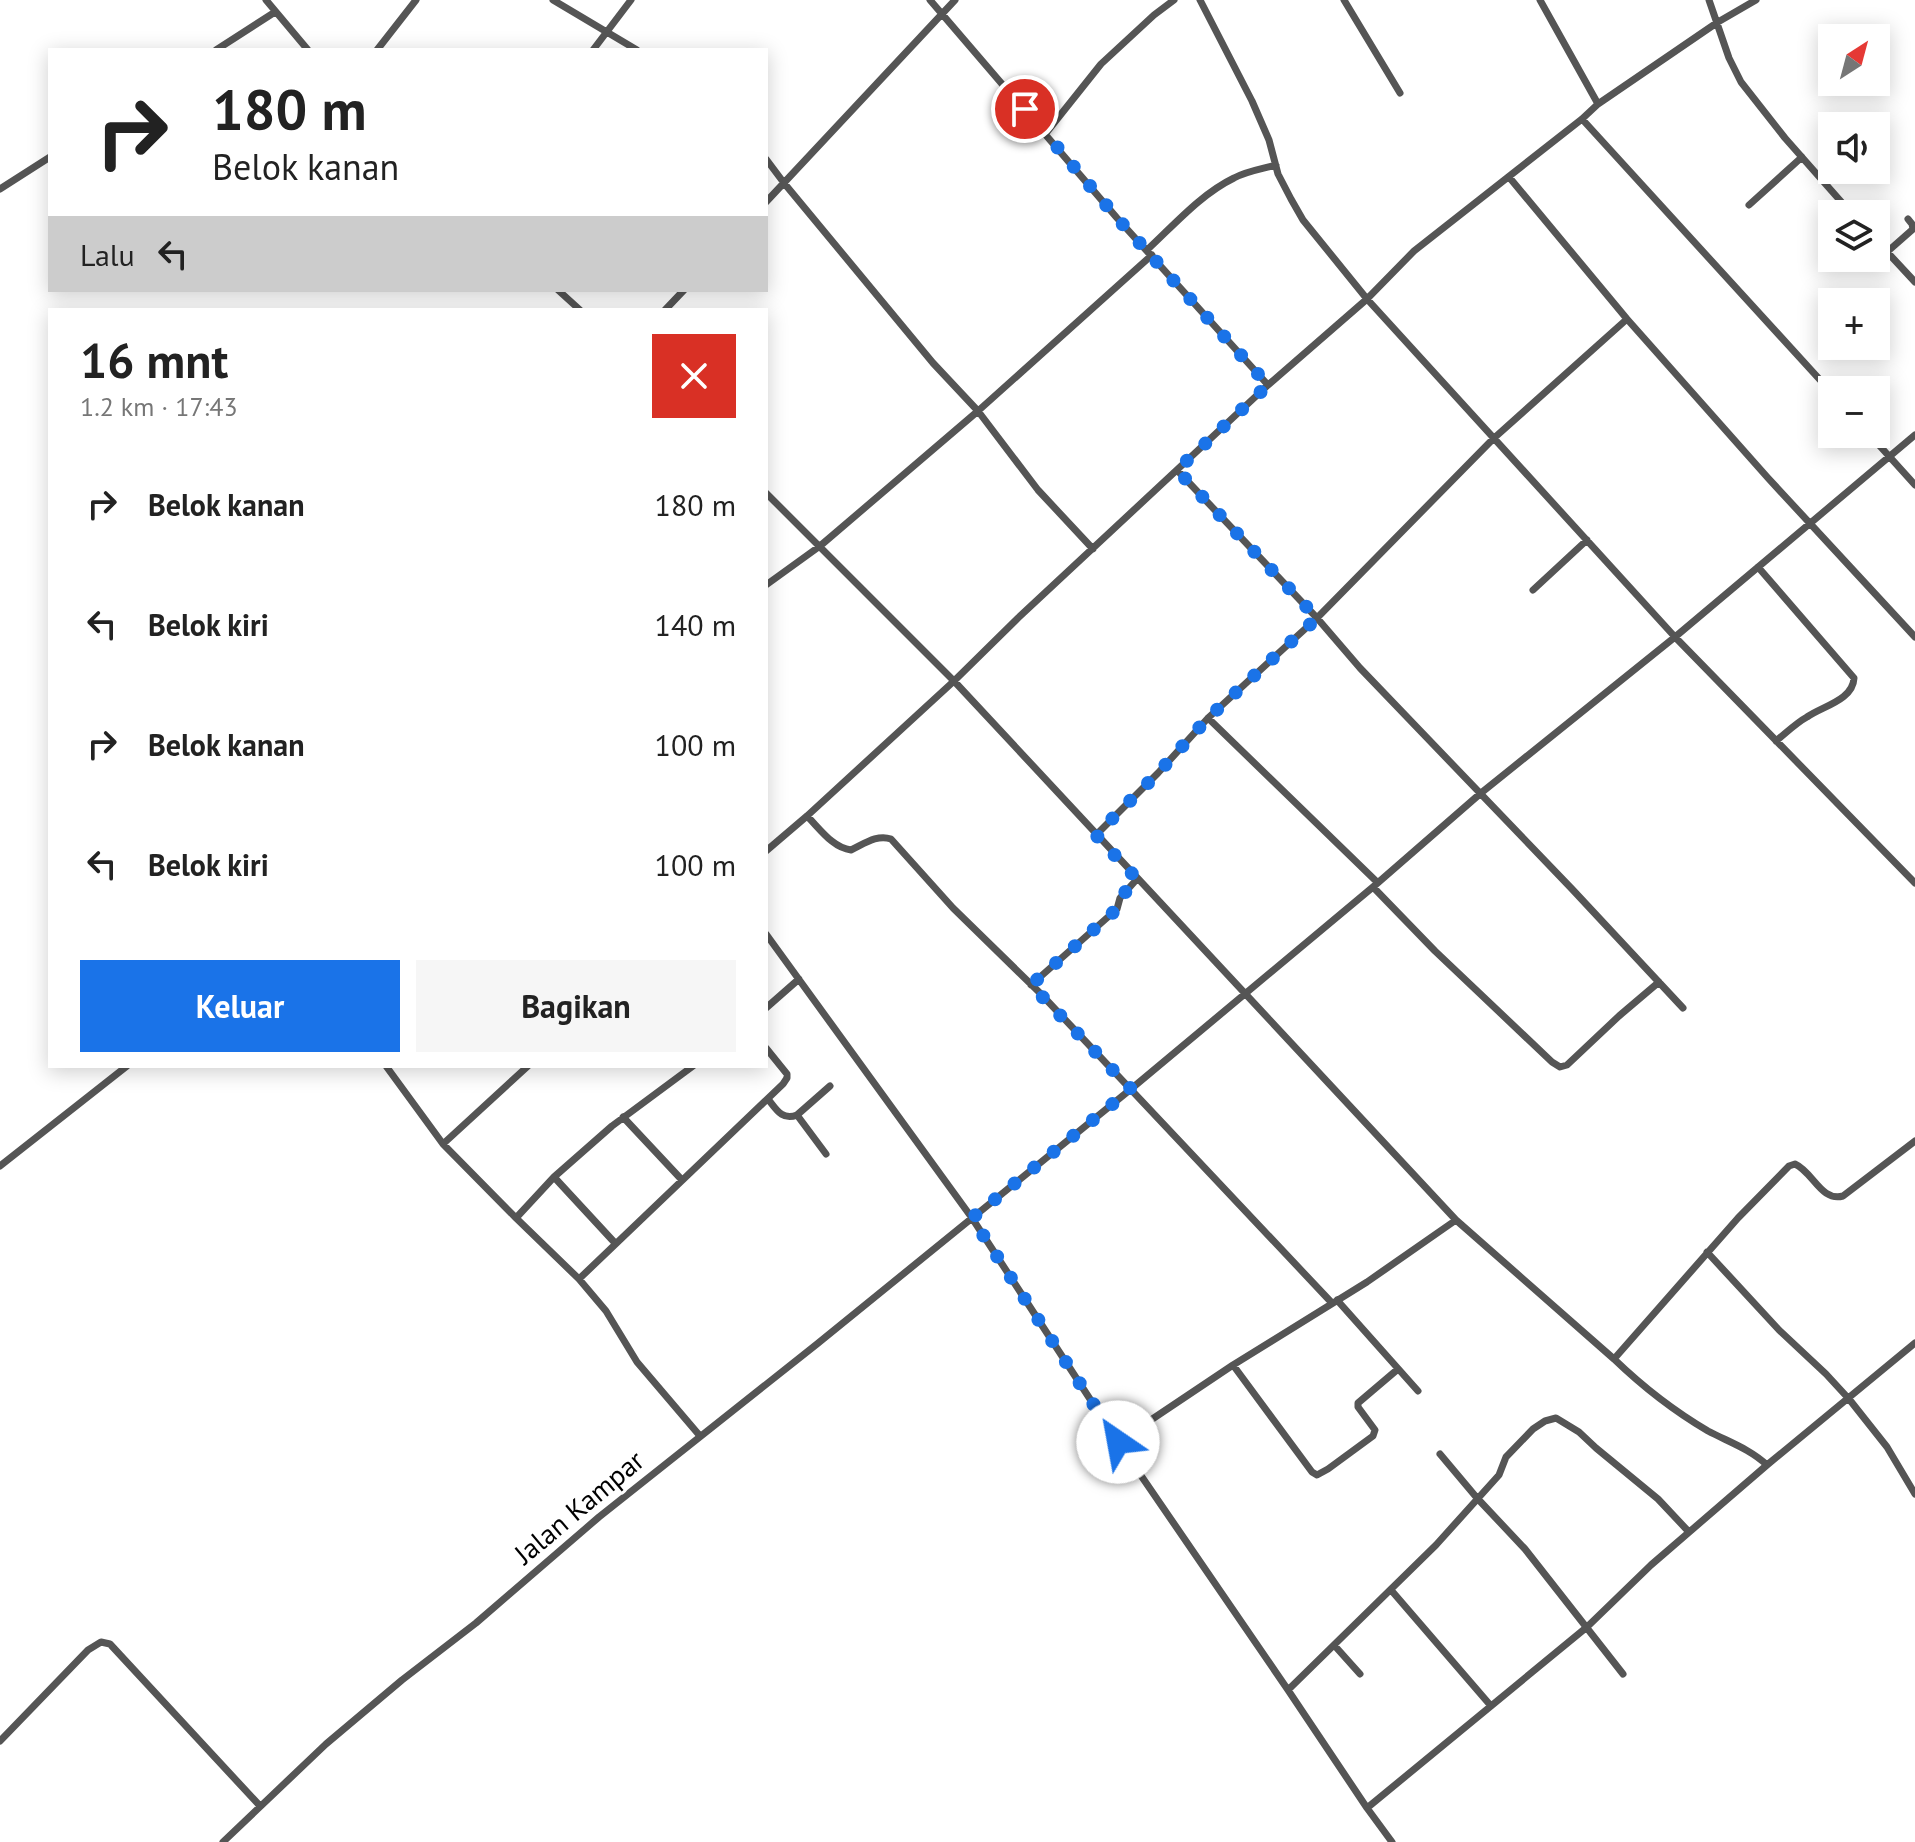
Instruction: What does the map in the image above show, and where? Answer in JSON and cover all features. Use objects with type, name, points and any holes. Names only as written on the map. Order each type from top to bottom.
[{"type":"street","points":[[266,0],[306,48]]},
{"type":"street","points":[[379,48],[416,0]]},
{"type":"street","points":[[553,0],[634,48]]},
{"type":"street","points":[[595,48],[631,0]]},
{"type":"street","points":[[930,0],[1117,218],[1268,385]]},
{"type":"street","points":[[768,200],[955,0]]},
{"type":"street","points":[[1046,133],[1101,64],[1174,0]]},
{"type":"street","points":[[1200,0],[1252,101],[1269,140],[1278,174],[1303,220],[1367,299],[1675,637],[1915,883]]},
{"type":"street","points":[[1344,0],[1400,93]]},
{"type":"street","points":[[1540,0],[1598,104]]},
{"type":"street","points":[[1709,0],[1729,58],[1741,82],[1840,200]]},
{"type":"street","points":[[768,849],[954,681],[1268,385],[1367,299],[1414,251],[1598,104],[1718,22],[1756,0]]},
{"type":"street","points":[[219,48],[275,12]]},
{"type":"street","points":[[1582,119],[1818,378]]},
{"type":"street","points":[[1749,205],[1802,157]]},
{"type":"street","points":[[0,189],[48,158]]},
{"type":"street","points":[[768,162],[933,363],[978,411],[1038,490],[1093,549]]},
{"type":"street","points":[[768,584],[820,546],[978,411],[1210,193],[1243,174],[1276,165]]},
{"type":"street","points":[[1509,177],[1627,319],[1915,637]]},
{"type":"street","points":[[1890,249],[1913,229],[1908,219]]},
{"type":"street","points":[[1890,255],[1915,282]]},
{"type":"street","points":[[560,292],[578,308]]},
{"type":"street","points":[[667,308],[682,292]]},
{"type":"street","points":[[1096,835],[1208,718],[1317,618],[1493,439],[1627,319]]},
{"type":"street","name":"Jalan Kampar","points":[[223,1842],[326,1744],[391,1689],[476,1623],[599,1517],[1131,1089],[1481,793],[1675,637],[1915,435]]},
{"type":"street","points":[[1882,448],[1915,485]]},
{"type":"street","points":[[1177,470],[1683,1008]]},
{"type":"street","points":[[768,495],[954,681],[1456,1220],[1633,1377],[1697,1424],[1751,1452],[1767,1465]]},
{"type":"street","points":[[1533,590],[1587,540]]},
{"type":"street","points":[[1758,567],[1854,678],[1852,689],[1846,695],[1807,717],[1776,741]]},
{"type":"street","points":[[1208,718],[1375,885],[1435,951],[1560,1067],[1567,1065],[1659,982]]},
{"type":"street","points":[[807,816],[842,849],[851,850],[877,838],[891,839],[953,908],[1031,985],[1418,1391]]},
{"type":"street","points":[[1031,985],[1117,909],[1120,898],[1137,879]]},
{"type":"street","points":[[768,937],[972,1218],[1118,1442],[1392,1842]]},
{"type":"street","points":[[768,1006],[799,979]]},
{"type":"street","points":[[579,1279],[787,1078],[768,1050]]},
{"type":"street","points":[[0,1166],[124,1068]]},
{"type":"street","points":[[387,1068],[443,1144],[579,1279],[606,1311],[637,1362],[700,1436]]},
{"type":"street","points":[[443,1144],[526,1068]]},
{"type":"street","points":[[516,1218],[554,1177],[623,1117],[690,1068]]},
{"type":"street","points":[[768,1099],[780,1114],[787,1117],[797,1115],[830,1086]]},
{"type":"street","points":[[797,1115],[826,1154]]},
{"type":"street","points":[[623,1117],[682,1180]]},
{"type":"street","points":[[1614,1359],[1738,1218],[1792,1164],[1801,1167],[1826,1194],[1839,1198],[1915,1141]]},
{"type":"street","points":[[554,1177],[615,1243]]},
{"type":"street","points":[[1118,1442],[1331,1300],[1367,1282],[1456,1220]]},
{"type":"street","points":[[1707,1252],[1779,1330],[1849,1399],[1887,1447],[1915,1494]]},
{"type":"street","points":[[1367,1808],[1587,1627],[1689,1532],[1915,1343]]},
{"type":"street","points":[[1233,1365],[1317,1475],[1373,1436],[1375,1430],[1358,1403],[1398,1369]]},
{"type":"street","points":[[1288,1690],[1436,1545],[1499,1475],[1506,1457],[1545,1421],[1556,1418],[1579,1432],[1658,1499],[1689,1532]]},
{"type":"street","points":[[1440,1454],[1525,1549],[1623,1674]]},
{"type":"street","points":[[1391,1590],[1491,1706]]},
{"type":"street","points":[[0,1741],[88,1650],[101,1642],[110,1644],[260,1806]]},
{"type":"street","points":[[1334,1645],[1360,1674]]},
{"type":"route","points":[[1025,109],[1117,218],[1268,385],[1177,470],[1317,618],[1208,718],[1096,835],[1137,879],[1120,898],[1117,909],[1031,985],[1131,1089],[972,1218],[1118,1442]]}]
